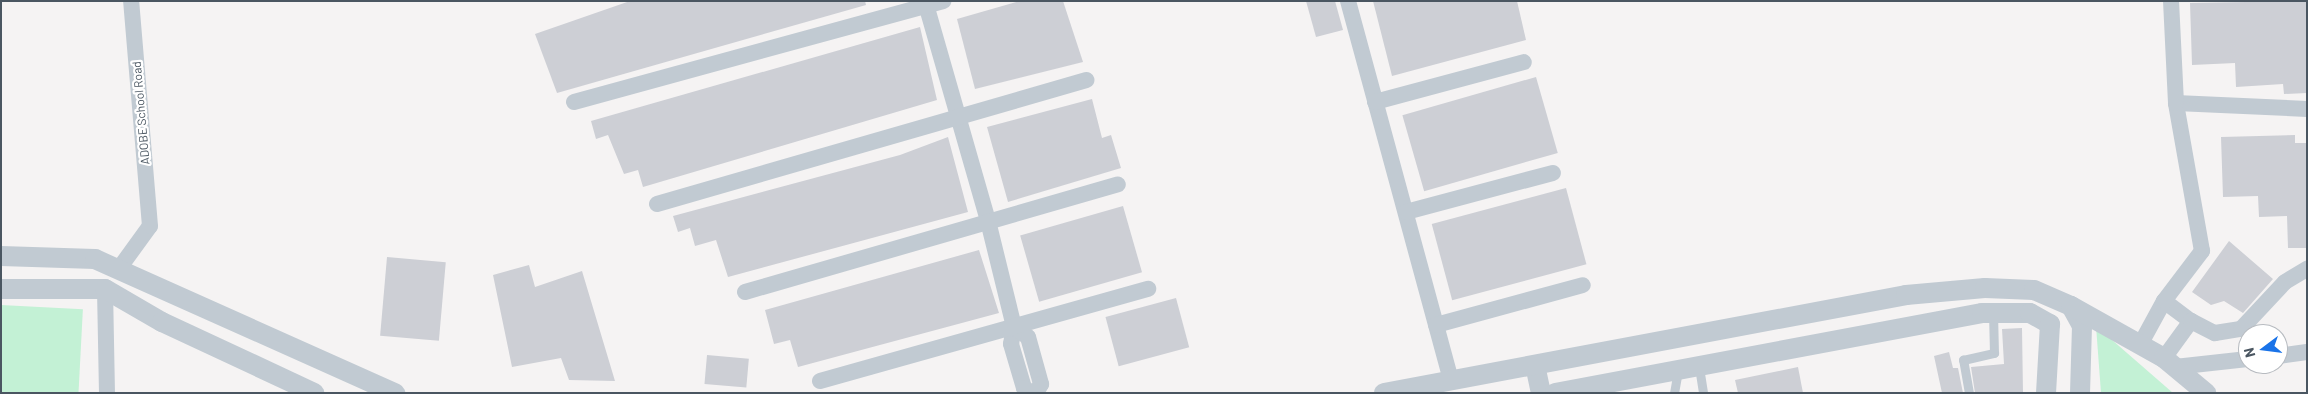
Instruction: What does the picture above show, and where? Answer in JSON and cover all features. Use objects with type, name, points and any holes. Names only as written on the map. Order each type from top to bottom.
[{"type":"street","name":"ADOBE School Road","points":[[118,270],[150,226],[131,1]]},
{"type":"street","points":[[574,102],[926,4],[943,1]]},
{"type":"street","points":[[1348,1],[1451,380]]},
{"type":"street","points":[[2140,345],[2164,301],[2202,250],[2176,103],[2171,1]]},
{"type":"street","points":[[926,4],[988,221],[1014,327],[1011,344],[1024,388],[1032,393]]},
{"type":"street","points":[[1375,102],[1524,62]]},
{"type":"street","points":[[658,204],[1086,80]]},
{"type":"street","points":[[2176,103],[2307,109]]},
{"type":"street","points":[[1406,212],[1552,173]]},
{"type":"street","points":[[745,292],[1118,184]]},
{"type":"street","points":[[1,256],[95,259],[395,393]]},
{"type":"street","points":[[2164,301],[2191,321],[2215,332],[2240,329],[2284,282],[2307,269]]},
{"type":"street","points":[[1436,324],[1583,285]]},
{"type":"street","points":[[1384,393],[1906,295],[1986,288],[2034,290],[2072,306],[2169,363],[2206,393]]},
{"type":"street","points":[[1,289],[105,289],[162,322],[314,393]]},
{"type":"street","points":[[105,289],[107,393]]},
{"type":"street","points":[[820,382],[1148,289]]},
{"type":"street","points":[[2072,306],[2082,326],[2080,393]]},
{"type":"street","points":[[1555,393],[1603,388],[1678,370],[1993,313],[2030,313],[2050,324],[2046,393]]},
{"type":"street","points":[[2169,363],[2191,321]]},
{"type":"street","points":[[1014,327],[1028,337],[1041,384],[1036,393]]},
{"type":"street","points":[[2288,355],[2307,352]]},
{"type":"street","points":[[2169,363],[2238,360]]},
{"type":"street","points":[[1535,365],[1541,393]]},
{"type":"lane","points":[[1968,393],[1963,360],[1994,353],[1993,313]]},
{"type":"lane","points":[[1698,367],[1703,393]]},
{"type":"lane","points":[[1674,393],[1678,370]]},
{"type":"green space","points":[[1,305],[83,309],[79,393],[1,393]]},
{"type":"green space","points":[[2096,326],[2173,393],[2101,393]]},
{"type":"building","points":[[630,1],[865,1],[866,5],[557,93],[535,34]]},
{"type":"building","points":[[1020,1],[1063,1],[1083,62],[975,89],[957,19]]},
{"type":"building","points":[[1306,1],[1335,1],[1343,30],[1316,37]]},
{"type":"building","points":[[1373,1],[1517,1],[1526,40],[1392,76]]},
{"type":"building","points":[[2307,1],[2307,93],[2284,94],[2283,84],[2236,87],[2235,63],[2192,65],[2190,3]]},
{"type":"building","points":[[920,27],[937,100],[643,187],[638,170],[624,174],[608,135],[596,139],[591,121]]},
{"type":"building","points":[[1536,77],[1558,153],[1424,191],[1402,115]]},
{"type":"building","points":[[1092,99],[1102,138],[1111,135],[1121,168],[1008,202],[987,127]]},
{"type":"building","points":[[2295,135],[2295,143],[2307,143],[2307,248],[2288,248],[2287,216],[2259,217],[2258,196],[2223,197],[2221,137]]},
{"type":"building","points":[[948,137],[968,212],[728,277],[716,240],[695,246],[690,228],[678,232],[673,216],[900,155]]},
{"type":"building","points":[[1566,188],[1586,264],[1452,300],[1432,224]]},
{"type":"building","points":[[1123,206],[1142,272],[1039,302],[1020,235]]},
{"type":"building","points":[[2229,241],[2273,279],[2243,313],[2224,301],[2211,305],[2192,292]]},
{"type":"building","points":[[979,250],[999,313],[798,367],[790,340],[774,344],[765,310]]},
{"type":"building","points":[[387,257],[446,262],[439,341],[380,336]]},
{"type":"building","points":[[529,265],[535,287],[582,271],[615,381],[569,380],[561,358],[512,367],[493,275]]},
{"type":"building","points":[[1176,298],[1189,347],[1119,366],[1105,317]]},
{"type":"building","points":[[2022,328],[2023,393],[1975,393],[1971,367],[2004,364],[2002,329]]},
{"type":"building","points":[[1949,352],[1953,368],[1958,368],[1963,393],[1942,393],[1934,356]]},
{"type":"building","points":[[707,355],[749,359],[746,388],[704,384]]},
{"type":"building","points":[[1798,367],[1803,393],[1738,393],[1735,380]]}]
